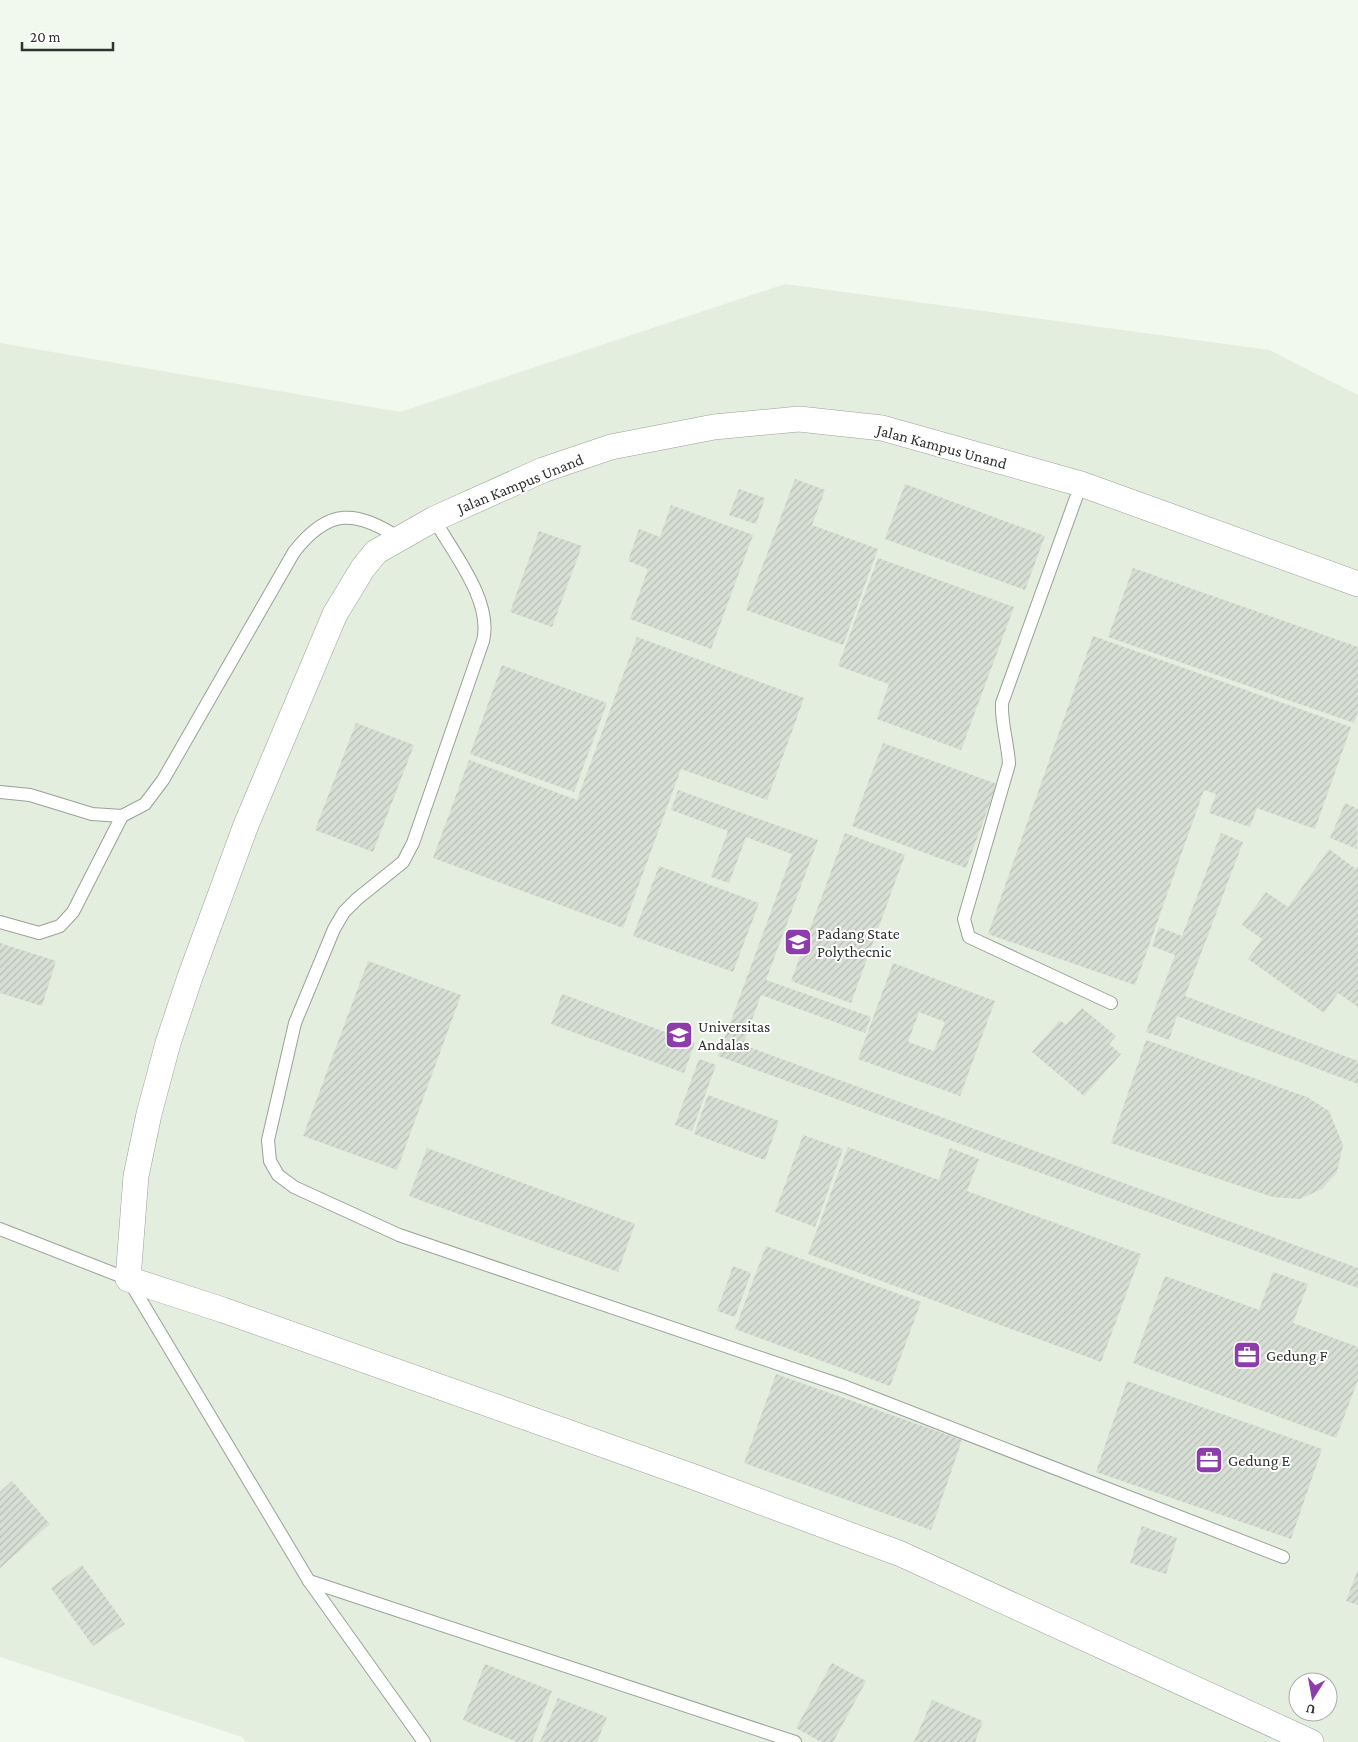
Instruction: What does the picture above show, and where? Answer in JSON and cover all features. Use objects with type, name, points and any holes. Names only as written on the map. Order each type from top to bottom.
[{"type":"street","name":"Jalan Kampus Unand","points":[[128,1279],[136,1176],[149,1114],[168,1044],[190,977],[246,825],[335,614],[362,568],[376,552],[434,519],[543,470],[611,447],[714,427],[798,418],[882,428],[1081,484],[1358,584]]},
{"type":"street","points":[[128,1279],[223,1310],[684,1473],[901,1554],[1311,1742]]},
{"type":"lane","points":[[1081,484],[1002,703],[1009,764],[964,919],[969,937],[1111,1003]]},
{"type":"lane","points":[[0,792],[30,794],[92,814],[122,816],[145,804],[163,780],[294,552],[309,532],[330,520],[353,517],[377,524],[401,539]]},
{"type":"lane","points":[[434,519],[476,592],[484,613],[486,628],[483,641],[413,843],[403,862],[357,899],[344,912],[334,929],[295,1023],[268,1140],[270,1161],[278,1175],[294,1187],[399,1235],[846,1387],[1283,1556]]},
{"type":"lane","points":[[0,922],[39,932],[60,926],[73,912],[122,816]]},
{"type":"lane","points":[[0,1229],[128,1279],[309,1581],[424,1742]]},
{"type":"lane","points":[[309,1581],[795,1742]]},
{"type":"shaded area","name":"Universitas Andalas","points":[[785,284],[1269,350],[1358,395],[1358,1742],[246,1742],[242,1737],[0,1657],[0,343],[400,412]]},
{"type":"building","points":[[795,479],[825,490],[812,525],[878,549],[843,645],[746,610]]},
{"type":"building","points":[[905,484],[1045,536],[1025,590],[885,539]]},
{"type":"building","points":[[739,489],[765,498],[756,524],[729,515]]},
{"type":"building","points":[[671,505],[753,535],[711,649],[630,619],[648,569],[628,561],[639,529],[660,537]]},
{"type":"building","points":[[539,531],[582,546],[552,627],[510,612]]},
{"type":"building","points":[[878,558],[1014,607],[961,750],[877,719],[889,684],[838,666]]},
{"type":"building","points":[[1133,568],[1358,647],[1358,711],[1354,723],[1108,637]]},
{"type":"building","points":[[1093,636],[1351,727],[1315,829],[1257,808],[1250,827],[1209,813],[1216,794],[1204,790],[1135,985],[988,934]]},
{"type":"building","points":[[637,637],[804,698],[767,800],[681,769],[623,928],[433,858],[469,760],[577,800]]},
{"type":"building","points":[[502,665],[607,703],[574,792],[470,754]]},
{"type":"building","points":[[356,723],[414,745],[373,852],[315,830]]},
{"type":"building","points":[[883,743],[997,784],[966,868],[852,826]]},
{"type":"building","points":[[678,790],[818,840],[766,980],[871,1017],[865,1033],[761,995],[743,1045],[1358,1268],[1358,1288],[718,1056],[792,854],[746,837],[729,883],[711,877],[728,831],[671,810]]},
{"type":"building","points":[[1345,803],[1358,809],[1357,849],[1330,838]]},
{"type":"building","points":[[845,833],[905,855],[851,1003],[791,981]]},
{"type":"building","points":[[1221,833],[1243,842],[1185,996],[1358,1061],[1358,1084],[1177,1016],[1169,1040],[1146,1032],[1175,955],[1152,946],[1159,927],[1182,936]]},
{"type":"building","points":[[1329,849],[1356,869],[1358,865],[1358,1007],[1338,993],[1324,1013],[1248,959],[1262,939],[1242,925],[1266,892],[1288,907]]},
{"type":"building","points":[[659,866],[759,903],[733,972],[633,936]]},
{"type":"building","points":[[0,943],[56,961],[42,1006],[0,993]]},
{"type":"building","points":[[368,961],[461,995],[397,1170],[303,1136]]},
{"type":"building","points":[[893,963],[995,1001],[960,1096],[858,1059]],"holes":[[[919,1012],[945,1022],[934,1051],[908,1042]]]},
{"type":"building","points":[[562,994],[695,1043],[684,1073],[551,1024]]},
{"type":"building","points":[[1082,1008],[1116,1036],[1109,1044],[1121,1054],[1084,1096],[1032,1052],[1060,1020],[1066,1025]]},
{"type":"building","points":[[1146,1040],[1307,1097],[1329,1111],[1343,1145],[1337,1172],[1322,1189],[1300,1199],[1273,1197],[1111,1143]]},
{"type":"building","points":[[699,1059],[716,1065],[692,1131],[675,1125]]},
{"type":"building","points":[[708,1095],[779,1121],[765,1160],[694,1134]]},
{"type":"building","points":[[803,1135],[843,1149],[815,1227],[775,1212]]},
{"type":"building","points":[[848,1147],[939,1180],[950,1148],[979,1159],[967,1191],[1141,1254],[1101,1362],[808,1254]]},
{"type":"building","points":[[427,1148],[635,1224],[618,1272],[409,1196]]},
{"type":"building","points":[[766,1246],[921,1302],[890,1386],[735,1329]]},
{"type":"building","points":[[733,1266],[751,1273],[735,1317],[717,1311]]},
{"type":"building","name":"Gedung F","points":[[1273,1272],[1308,1284],[1293,1323],[1358,1347],[1358,1380],[1336,1438],[1133,1363],[1165,1276],[1259,1310]]},
{"type":"building","points":[[776,1374],[962,1440],[931,1530],[744,1463]]},
{"type":"building","name":"Gedung E","points":[[1127,1381],[1322,1449],[1291,1539],[1096,1472]]},
{"type":"building","points":[[12,1481],[50,1524],[0,1568],[0,1492]]},
{"type":"building","points":[[1142,1526],[1177,1538],[1166,1574],[1130,1563]]},
{"type":"building","points":[[82,1565],[125,1624],[93,1646],[51,1588]]},
{"type":"building","points":[[1358,1569],[1358,1605],[1346,1601]]},
{"type":"building","points":[[832,1663],[866,1681],[833,1742],[821,1742],[796,1728]]},
{"type":"building","points":[[485,1664],[552,1691],[532,1742],[517,1742],[463,1720]]},
{"type":"building","points":[[558,1698],[607,1717],[597,1742],[540,1742]]},
{"type":"building","points":[[932,1700],[983,1721],[975,1742],[914,1742]]},
{"type":"place","name":"Padang State Polythecnic","points":[[798,942]]},
{"type":"place","name":"Universitas Andalas","points":[[679,1035]]},
{"type":"place","name":"Gedung F","points":[[1247,1355]]},
{"type":"place","name":"Gedung E","points":[[1209,1460]]}]
